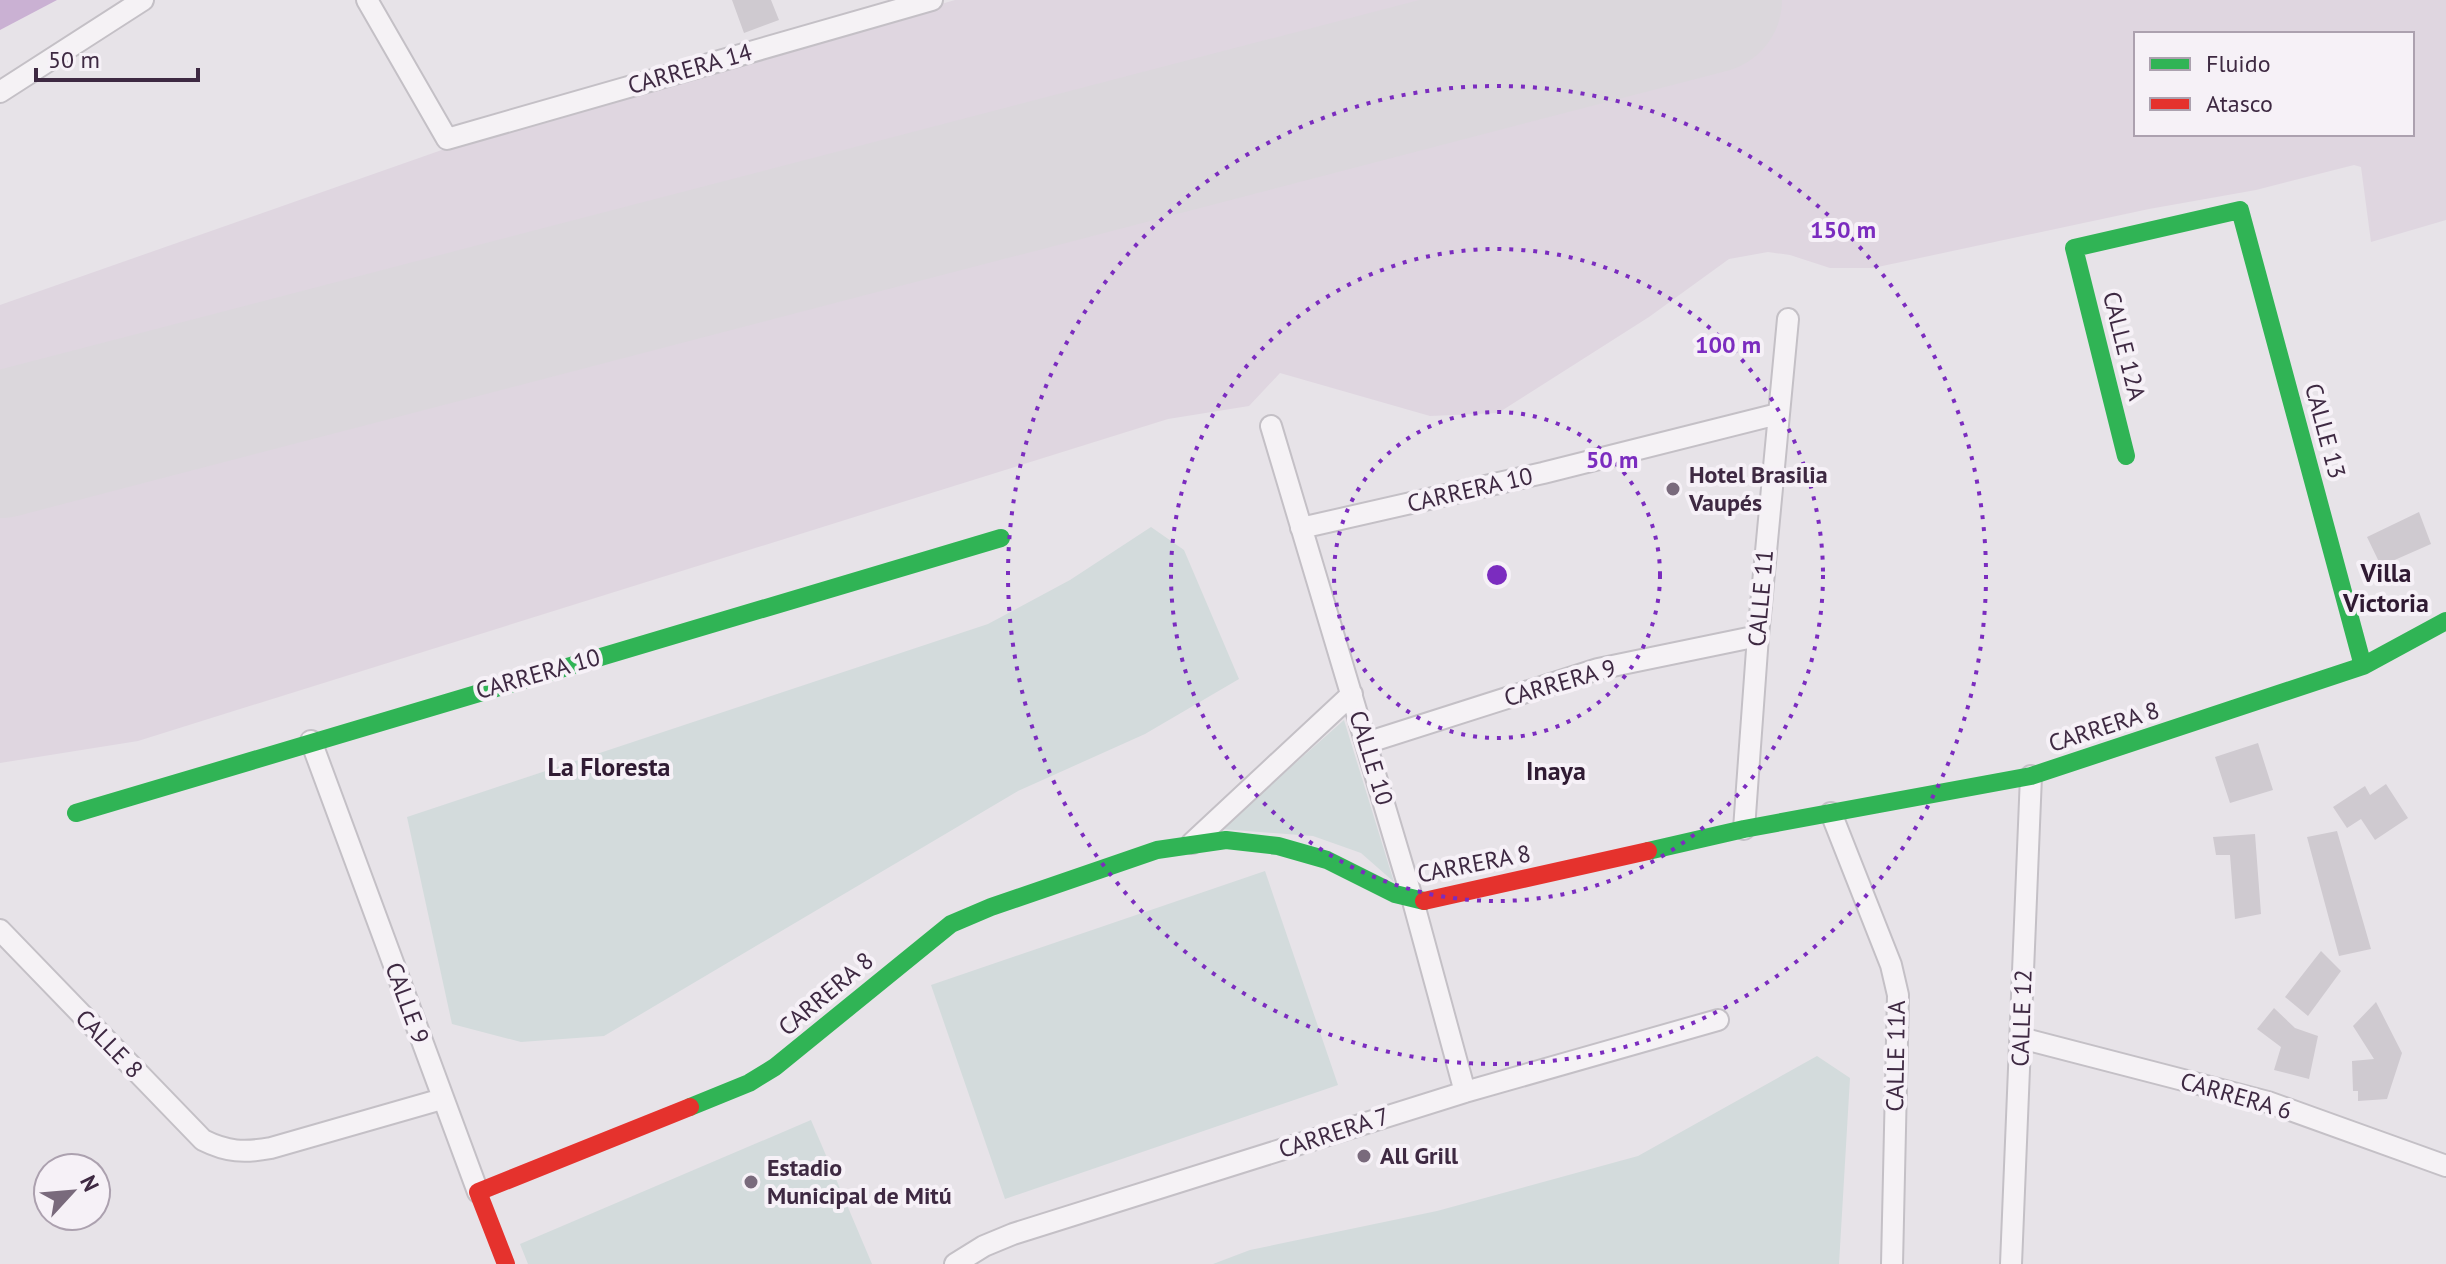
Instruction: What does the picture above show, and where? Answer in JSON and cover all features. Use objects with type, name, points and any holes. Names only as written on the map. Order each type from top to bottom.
[{"type":"street","points":[[0,92],[143,0]]},
{"type":"street","name":"CARRERA 14","points":[[367,0],[447,139],[932,0]]},
{"type":"street","name":"CALLE 12A","points":[[2126,456],[2074,248],[2240,210]]},
{"type":"street","name":"CALLE 13","points":[[2240,210],[2363,666]]},
{"type":"street","name":"CALLE 11","points":[[1744,829],[1758,636],[1788,319]]},
{"type":"street","name":"CARRERA 10","points":[[1301,528],[1543,473],[1778,414]]},
{"type":"street","name":"CALLE 10","points":[[1271,426],[1413,901],[1465,1092]]},
{"type":"street","name":"CARRERA 10","points":[[76,813],[1001,538]]},
{"type":"street","name":"CARRERA 8","points":[[478,1192],[749,1083],[780,1063],[927,941],[959,920],[1159,851],[1192,843],[1225,840],[1303,852],[1352,870],[1413,901],[1439,900],[1744,829],[2031,776],[2363,666],[2446,621]]},
{"type":"street","name":"CARRERA 9","points":[[1366,743],[1598,669],[1758,636]]},
{"type":"street","points":[[1192,843],[1352,694]]},
{"type":"street","name":"CALLE 9","points":[[311,741],[506,1264]]},
{"type":"street","name":"CALLE 12","points":[[2010,1262],[2031,776]]},
{"type":"street","name":"CALLE 11A","points":[[1831,813],[1891,965],[1898,995],[1892,1264]]},
{"type":"street","name":"CALLE 8","points":[[0,930],[182,1120],[203,1140],[224,1150],[245,1153],[271,1148],[442,1099]]},
{"type":"street","name":"CARRERA 7","points":[[955,1264],[998,1239],[1465,1092],[1718,1020]]},
{"type":"street","name":"CARRERA 6","points":[[2021,1038],[2268,1102],[2446,1166]]},
{"type":"shaded area","points":[[0,0],[57,0],[0,30]]},
{"type":"shaded area","points":[[955,0],[2446,0],[2446,220],[2371,242],[2361,167],[2354,165],[2256,190],[2149,209],[1873,268],[1830,268],[1790,255],[1768,252],[1729,259],[1649,317],[1498,413],[1430,416],[1280,373],[1249,406],[1168,419],[138,741],[0,763],[0,305],[456,145]]},
{"type":"shaded area","points":[[1151,527],[1184,550],[1239,679],[1145,734],[1018,791],[604,1036],[521,1042],[452,1024],[407,817],[988,624],[1070,580]]},
{"type":"shaded area","points":[[1344,720],[1394,882],[1361,853],[1313,836],[1221,829]]},
{"type":"shaded area","points":[[1265,871],[1338,1085],[1005,1199],[931,985]]},
{"type":"shaded area","points":[[1817,1056],[1850,1078],[1839,1264],[1213,1264],[1250,1250],[1437,1211],[1638,1156]]},
{"type":"shaded area","name":"Estadio Municipal de Mitú","points":[[811,1120],[872,1264],[528,1264],[520,1244]]},
{"type":"building","points":[[732,0],[771,0],[779,20],[744,33]]},
{"type":"building","points":[[2419,512],[2431,544],[2381,566],[2367,537]]},
{"type":"building","points":[[2258,743],[2273,790],[2230,803],[2215,757]]},
{"type":"building","points":[[2386,784],[2408,818],[2375,840],[2361,819],[2347,828],[2333,807],[2365,786],[2370,795]]},
{"type":"building","points":[[2337,831],[2371,949],[2339,956],[2307,837]]},
{"type":"building","points":[[2255,834],[2261,914],[2235,919],[2230,855],[2216,855],[2213,837]]},
{"type":"building","points":[[2321,951],[2341,971],[2308,1016],[2285,997]]},
{"type":"building","points":[[2376,1002],[2402,1053],[2387,1099],[2358,1101],[2358,1091],[2353,1091],[2352,1061],[2374,1059],[2353,1026]]},
{"type":"building","points":[[2274,1008],[2295,1028],[2318,1036],[2309,1079],[2274,1070],[2281,1047],[2257,1029]]},
{"type":"runway","points":[[0,445],[1709,0]]},
{"type":"traffic: fast","points":[[2126,456],[2074,248],[2240,210],[2363,666]]},
{"type":"traffic: fast","points":[[76,813],[1001,538]]},
{"type":"traffic: fast","points":[[1648,851],[1744,829],[2031,776],[2363,666],[2446,621]]},
{"type":"traffic: fast","points":[[690,1107],[749,1083],[775,1067],[951,924],[991,907],[1157,850],[1226,840],[1278,846],[1327,860],[1395,894],[1424,901]]},
{"type":"traffic: jam","points":[[1424,901],[1648,851]]},
{"type":"traffic: jam","points":[[506,1264],[478,1192],[690,1107]]},
{"type":"place","name":"Hotel Brasilia Vaupés","points":[[1673,489]]},
{"type":"place","name":"All Grill","points":[[1364,1156]]},
{"type":"place","name":"Estadio Municipal de Mitú","points":[[751,1182]]},
{"type":"district","name":"Villa Victoria","points":[[2386,588]]},
{"type":"district","name":"La Floresta","points":[[609,767]]},
{"type":"district","name":"Inaya","points":[[1556,771]]}]
